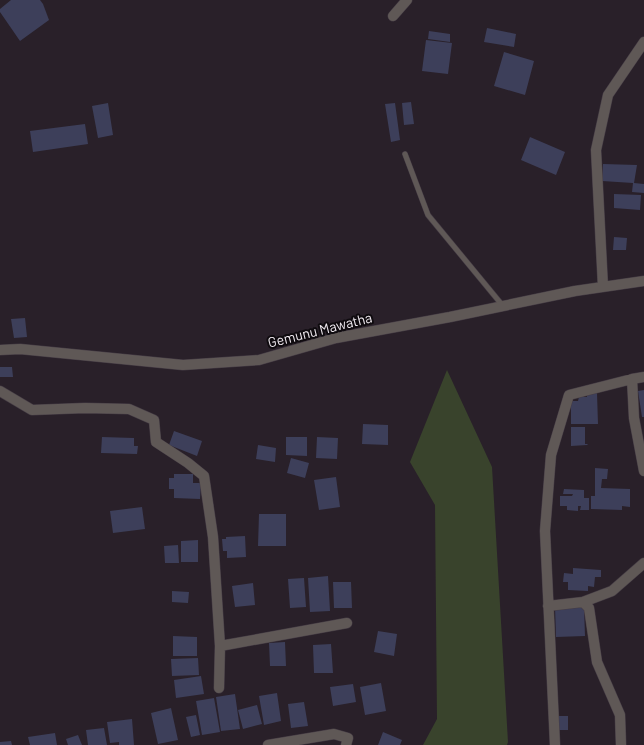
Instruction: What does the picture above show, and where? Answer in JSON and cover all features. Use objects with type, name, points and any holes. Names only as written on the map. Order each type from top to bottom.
[{"type":"street","points":[[393,16],[407,0]]},
{"type":"street","points":[[603,287],[596,150],[608,95],[644,42]]},
{"type":"street","name":"Gemunu Mawatha","points":[[0,350],[20,349],[183,365],[259,360],[336,338],[575,291],[644,281]]},
{"type":"street","points":[[555,745],[545,532],[551,455],[569,395],[632,379],[644,378]]},
{"type":"street","points":[[632,379],[634,418],[644,471]]},
{"type":"street","points":[[0,391],[32,410],[85,408],[129,409],[154,420],[156,442],[188,463],[204,476],[213,537],[220,646],[219,688]]},
{"type":"street","points":[[548,606],[583,602],[612,591],[644,563]]},
{"type":"street","points":[[583,602],[588,608],[597,662],[620,715],[621,745]]},
{"type":"street","points":[[220,646],[347,623]]},
{"type":"street","points":[[268,745],[334,734],[348,738],[346,745]]},
{"type":"lane","points":[[405,154],[428,215],[502,306]]},
{"type":"green space","points":[[447,370],[492,467],[507,745],[423,745],[437,719],[435,505],[410,462]]},
{"type":"building","points":[[11,0],[40,0],[49,20],[20,41],[0,12],[0,9]]},
{"type":"building","points":[[487,28],[516,34],[514,47],[484,42]]},
{"type":"building","points":[[429,31],[450,34],[450,42],[428,39]]},
{"type":"building","points":[[426,40],[452,43],[448,74],[422,71]]},
{"type":"building","points":[[504,52],[534,61],[525,95],[494,86]]},
{"type":"building","points":[[411,102],[414,124],[404,125],[402,103]]},
{"type":"building","points":[[108,103],[113,135],[98,138],[92,106]]},
{"type":"building","points":[[395,103],[400,140],[391,142],[385,104]]},
{"type":"building","points":[[85,124],[88,144],[33,152],[30,131]]},
{"type":"building","points":[[530,137],[565,152],[556,175],[521,160]]},
{"type":"building","points":[[603,164],[637,165],[634,183],[644,184],[644,193],[632,192],[633,183],[602,181]]},
{"type":"building","points":[[614,194],[641,195],[640,210],[614,208]]},
{"type":"building","points":[[614,237],[627,238],[626,250],[613,250]]},
{"type":"building","points":[[25,318],[27,337],[14,338],[11,319]]},
{"type":"building","points":[[0,367],[12,367],[13,377],[0,377]]},
{"type":"building","points":[[644,390],[644,417],[642,417],[638,391]]},
{"type":"building","points":[[587,393],[597,393],[598,424],[571,424],[571,401],[578,401],[579,397],[587,397]]},
{"type":"building","points":[[363,424],[388,425],[388,445],[362,444]]},
{"type":"building","points":[[571,427],[585,427],[585,444],[588,444],[587,445],[571,446]]},
{"type":"building","points":[[174,431],[202,441],[197,456],[169,445]]},
{"type":"building","points":[[102,437],[134,438],[134,446],[138,446],[137,454],[101,453]]},
{"type":"building","points":[[286,437],[307,437],[307,456],[286,455]]},
{"type":"building","points":[[317,437],[338,438],[337,459],[316,458]]},
{"type":"building","points":[[258,445],[276,448],[275,462],[256,459]]},
{"type":"building","points":[[291,458],[309,463],[305,478],[287,473]]},
{"type":"building","points":[[595,468],[608,469],[607,479],[602,479],[601,488],[630,489],[630,507],[622,506],[622,510],[591,509],[591,496],[595,496]]},
{"type":"building","points":[[174,474],[193,474],[193,483],[201,483],[200,499],[174,498],[174,489],[169,489],[169,478],[174,478]]},
{"type":"building","points":[[336,477],[340,507],[319,510],[314,480]]},
{"type":"building","points":[[564,489],[584,490],[584,498],[589,498],[589,510],[580,510],[581,506],[578,506],[578,511],[567,510],[567,506],[560,506],[560,496],[572,496],[573,494],[563,494]]},
{"type":"building","points":[[142,507],[145,529],[113,533],[110,511]]},
{"type":"building","points":[[259,514],[286,514],[286,546],[258,546]]},
{"type":"building","points":[[245,536],[246,557],[227,558],[227,551],[223,551],[222,539],[226,539],[226,537]]},
{"type":"building","points":[[198,540],[198,562],[181,562],[181,541]]},
{"type":"building","points":[[178,545],[179,563],[165,563],[164,546]]},
{"type":"building","points":[[573,568],[601,570],[601,577],[595,577],[594,587],[588,586],[588,591],[568,590],[568,582],[563,582],[564,573],[573,574]]},
{"type":"building","points":[[328,576],[330,611],[310,612],[308,578]]},
{"type":"building","points":[[304,578],[306,607],[290,608],[288,579]]},
{"type":"building","points":[[333,582],[351,582],[352,608],[334,608]]},
{"type":"building","points":[[253,583],[255,605],[235,607],[232,586]]},
{"type":"building","points":[[172,591],[189,592],[188,603],[172,602]]},
{"type":"building","points":[[584,606],[585,636],[556,637],[555,607]]},
{"type":"building","points":[[378,631],[397,634],[394,656],[374,652]]},
{"type":"building","points":[[173,636],[197,637],[197,656],[173,656]]},
{"type":"building","points":[[285,642],[286,666],[270,666],[269,643]]},
{"type":"building","points":[[331,644],[333,673],[314,673],[313,645]]},
{"type":"building","points":[[198,658],[199,675],[172,676],[171,659]]},
{"type":"building","points":[[201,676],[204,694],[176,698],[174,680]]},
{"type":"building","points":[[381,683],[386,711],[365,715],[360,687]]},
{"type":"building","points":[[353,684],[356,702],[333,706],[330,687]]},
{"type":"building","points":[[277,693],[281,721],[264,725],[259,696]]},
{"type":"building","points":[[235,694],[240,729],[221,731],[216,697]]},
{"type":"building","points":[[214,698],[220,732],[202,735],[196,701]]},
{"type":"building","points":[[304,702],[308,726],[291,728],[288,704]]},
{"type":"building","points":[[257,705],[262,724],[243,729],[238,710]]},
{"type":"building","points":[[171,708],[178,740],[158,744],[151,713]]},
{"type":"building","points":[[196,715],[200,735],[191,737],[186,717]]},
{"type":"building","points":[[559,716],[568,716],[568,730],[559,730]]},
{"type":"building","points":[[132,719],[134,745],[119,745],[119,742],[110,743],[107,722]]},
{"type":"building","points":[[104,728],[107,745],[88,745],[86,730]]},
{"type":"building","points":[[383,732],[402,740],[400,745],[378,745]]},
{"type":"building","points":[[55,733],[57,745],[30,745],[28,737]]},
{"type":"building","points":[[78,735],[82,745],[68,745],[66,739]]},
{"type":"building","points":[[11,741],[12,745],[0,745],[0,742]]}]
